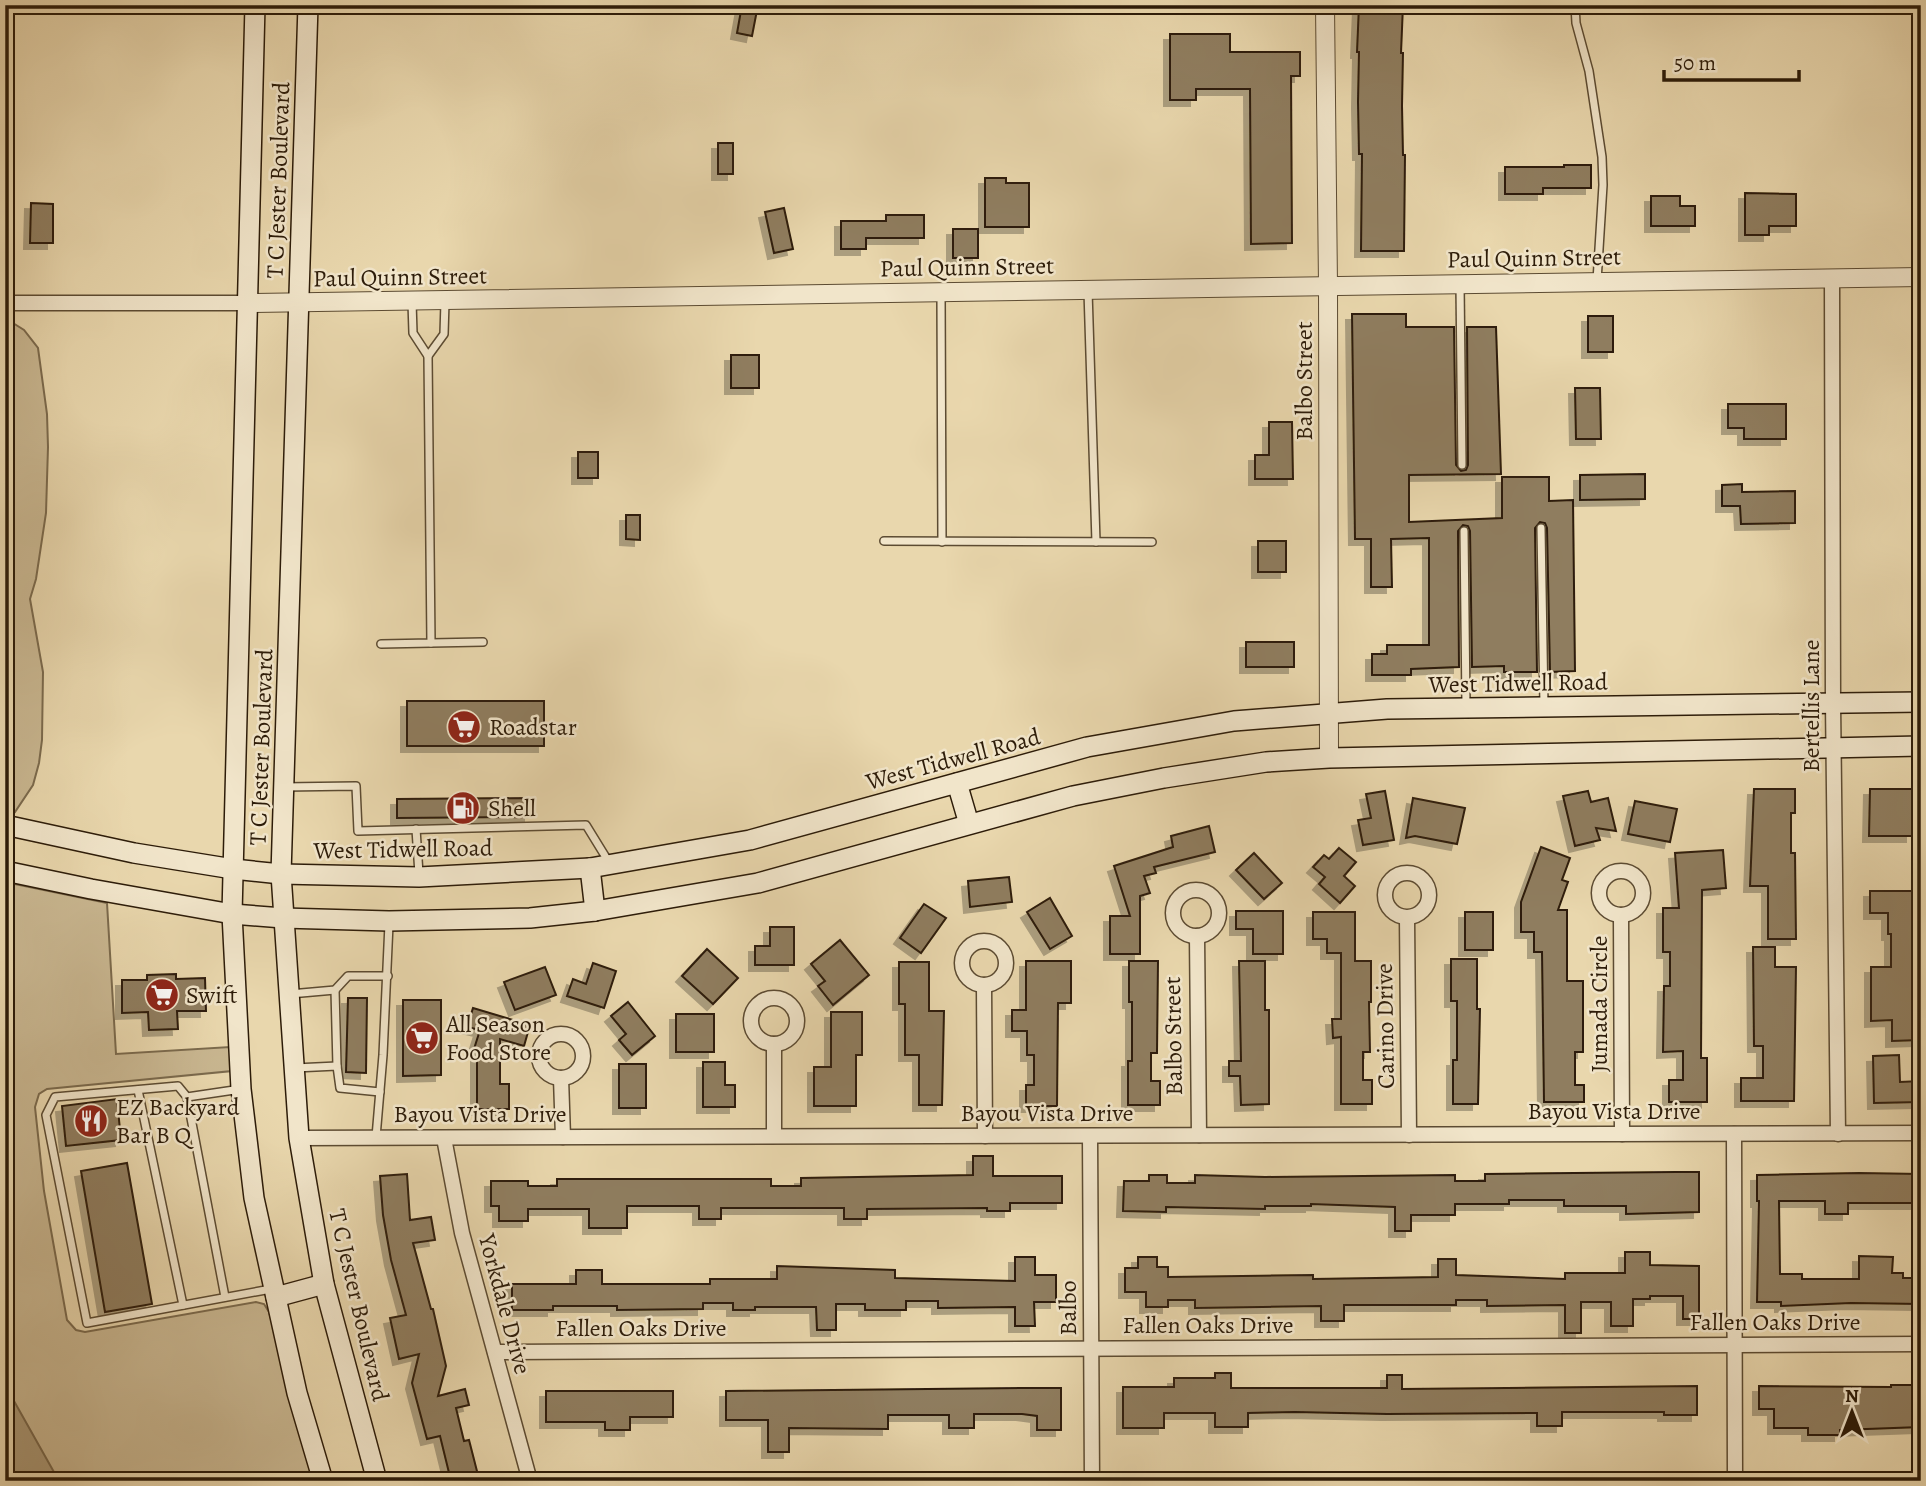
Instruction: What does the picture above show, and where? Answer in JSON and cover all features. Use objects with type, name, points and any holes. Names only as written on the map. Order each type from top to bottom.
[{"type":"main road","name":"T C Jester Boulevard","points":[[255,5],[232,914],[241,1089],[254,1198],[298,1393],[323,1481]]},
{"type":"main road","name":"T C Jester Boulevard","points":[[308,5],[281,874],[299,1138],[324,1284],[377,1481]]},
{"type":"main road","name":"West Tidwell Road","points":[[5,825],[134,853],[281,874],[419,877],[590,868],[750,840],[1087,747],[1234,721],[1328,713],[1466,708],[1921,702]]},
{"type":"main road","points":[[5,871],[232,914],[389,921],[530,918],[595,911],[758,883],[1073,796],[1266,762],[1329,758],[1921,746]]},
{"type":"main road","points":[[957,783],[969,824]]},
{"type":"main road","points":[[590,868],[595,911]]},
{"type":"main road","points":[[275,1293],[324,1284]]},
{"type":"street","name":"Balbo Street","points":[[1325,5],[1329,758]]},
{"type":"street","name":"Paul Quinn Street","points":[[10,303],[299,303],[1921,277]]},
{"type":"street","name":"Bertellis Lane","points":[[1832,278],[1833,747],[1838,1134]]},
{"type":"street","name":"Jumada Circle","points":[[1621,915],[1622,1134]]},
{"type":"street","name":"Carino Drive","points":[[1407,918],[1409,1135]]},
{"type":"street","name":"Balbo Street","points":[[1196,936],[1199,1135]]},
{"type":"street","points":[[984,985],[985,1136]]},
{"type":"street","points":[[774,1044],[774,1136]]},
{"type":"street","points":[[561,1078],[563,1137]]},
{"type":"street","name":"Bayou Vista Drive","points":[[299,1138],[1921,1133]]},
{"type":"street","points":[[1734,1134],[1735,1481]]},
{"type":"street","name":"Balbo","points":[[1090,1136],[1092,1481]]},
{"type":"street","name":"Yorkdale Drive","points":[[444,1138],[462,1233],[530,1481]]},
{"type":"street","name":"Fallen Oaks Drive","points":[[495,1352],[1921,1344]]},
{"type":"lane","points":[[1575,5],[1576,23],[1589,71],[1602,158],[1597,282]]},
{"type":"lane","points":[[1460,284],[1462,465]]},
{"type":"lane","points":[[1088,290],[1096,542]]},
{"type":"lane","points":[[941,292],[942,542]]},
{"type":"lane","points":[[428,356],[443,334],[445,300]]},
{"type":"lane","points":[[412,301],[413,333],[428,356],[430,643]]},
{"type":"lane","points":[[1541,528],[1544,707]]},
{"type":"lane","points":[[1464,531],[1466,708]]},
{"type":"lane","points":[[884,541],[1152,542]]},
{"type":"lane","points":[[381,645],[483,642]]},
{"type":"lane","points":[[284,788],[356,786],[358,831],[586,825],[611,864]]},
{"type":"lane","points":[[416,829],[419,877]]},
{"type":"lane","points":[[376,1137],[388,975],[389,921]]},
{"type":"lane","points":[[289,994],[335,990],[348,976],[388,975]]},
{"type":"lane","points":[[335,990],[340,1088],[380,1092]]},
{"type":"lane","points":[[295,1068],[337,1066]]},
{"type":"lane","points":[[225,1297],[187,1097],[178,1086],[55,1097],[46,1115],[87,1323],[225,1297],[275,1293]]},
{"type":"lane","points":[[187,1097],[241,1089]]},
{"type":"lane","points":[[138,1090],[183,1305]]},
{"type":"shaded area","points":[[5,318],[24,330],[38,348],[47,414],[48,447],[46,513],[36,579],[30,599],[43,672],[42,740],[33,785],[15,812],[5,809]]},
{"type":"shaded area","points":[[5,882],[107,903],[116,1054],[230,1047],[232,1071],[47,1089],[39,1094],[35,1107],[44,1191],[67,1320],[76,1330],[85,1332],[256,1302],[264,1304],[269,1312],[316,1481],[5,1481]]},
{"type":"shaded area","points":[[5,1385],[59,1481],[5,1481]]},
{"type":"building","points":[[742,5],[758,5],[752,36],[737,33]]},
{"type":"building","points":[[1359,5],[1403,5],[1401,53],[1405,155],[1404,251],[1361,251],[1362,154],[1359,154],[1357,52]]},
{"type":"building","points":[[1170,34],[1230,34],[1230,52],[1300,52],[1300,76],[1291,76],[1292,243],[1251,244],[1250,89],[1196,89],[1196,100],[1170,100]]},
{"type":"building","points":[[718,143],[733,143],[733,174],[718,174]]},
{"type":"building","points":[[1591,165],[1591,188],[1543,188],[1543,194],[1505,194],[1505,167]]},
{"type":"building","points":[[985,178],[1006,178],[1006,183],[1029,183],[1029,227],[985,227]]},
{"type":"building","points":[[1745,193],[1796,194],[1796,226],[1769,226],[1769,235],[1745,235]]},
{"type":"building","points":[[1651,196],[1680,196],[1680,206],[1695,206],[1695,226],[1651,226]]},
{"type":"building","points":[[31,203],[53,204],[53,243],[30,243]]},
{"type":"building","points":[[784,208],[793,249],[774,253],[765,212]]},
{"type":"building","points":[[886,215],[924,215],[924,238],[866,238],[866,249],[841,249],[841,221],[886,221]]},
{"type":"building","points":[[953,229],[978,229],[978,258],[953,258]]},
{"type":"building","points":[[1352,314],[1406,314],[1406,327],[1454,327],[1456,465],[1461,471],[1466,470],[1468,465],[1467,327],[1496,327],[1501,474],[1409,475],[1409,522],[1502,518],[1502,477],[1549,477],[1549,501],[1573,500],[1575,671],[1550,672],[1547,528],[1545,523],[1540,522],[1535,528],[1537,672],[1504,672],[1504,666],[1472,667],[1470,531],[1468,526],[1463,525],[1458,531],[1459,667],[1411,669],[1411,675],[1372,675],[1372,654],[1387,654],[1387,645],[1429,645],[1429,538],[1391,539],[1392,587],[1371,587],[1371,539],[1355,539]]},
{"type":"building","points":[[1588,316],[1613,316],[1613,352],[1588,352]]},
{"type":"building","points":[[731,355],[759,355],[759,388],[731,388]]},
{"type":"building","points":[[1575,388],[1600,388],[1601,439],[1576,439]]},
{"type":"building","points":[[1728,404],[1786,404],[1786,439],[1744,439],[1744,428],[1728,428]]},
{"type":"building","points":[[1269,422],[1292,422],[1293,479],[1255,479],[1255,455],[1269,455]]},
{"type":"building","points":[[578,452],[598,452],[598,478],[578,478]]},
{"type":"building","points":[[1645,474],[1645,499],[1580,500],[1580,475]]},
{"type":"building","points":[[1742,484],[1742,492],[1795,491],[1795,523],[1741,524],[1740,506],[1722,506],[1722,485]]},
{"type":"building","points":[[626,515],[640,515],[640,540],[626,539]]},
{"type":"building","points":[[1258,541],[1286,541],[1286,572],[1258,572]]},
{"type":"building","points":[[1246,642],[1294,642],[1294,667],[1246,667]]},
{"type":"building","points":[[407,701],[544,701],[544,746],[407,746]]},
{"type":"building","points":[[1754,789],[1795,789],[1795,813],[1791,813],[1791,853],[1795,853],[1796,939],[1768,939],[1768,886],[1750,886]]},
{"type":"building","points":[[1870,789],[1912,789],[1912,836],[1869,836]]},
{"type":"building","points":[[1385,791],[1394,840],[1363,845],[1358,820],[1371,818],[1366,794]]},
{"type":"building","points":[[1588,791],[1591,802],[1608,798],[1616,831],[1596,828],[1600,840],[1575,846],[1563,796]]},
{"type":"building","name":"Shell","points":[[530,798],[530,817],[397,818],[397,799]]},
{"type":"building","points":[[1413,798],[1465,808],[1457,844],[1415,836],[1406,838]]},
{"type":"building","points":[[1635,801],[1677,809],[1670,842],[1628,834]]},
{"type":"building","points":[[1209,826],[1215,852],[1154,867],[1156,873],[1144,876],[1150,893],[1140,896],[1140,954],[1110,954],[1110,916],[1130,916],[1114,866],[1173,847],[1171,836]]},
{"type":"building","points":[[1541,847],[1570,858],[1562,880],[1568,882],[1558,910],[1567,910],[1567,981],[1583,981],[1583,1052],[1575,1052],[1575,1085],[1584,1085],[1584,1102],[1544,1102],[1542,952],[1534,952],[1534,932],[1521,932],[1521,902]]},
{"type":"building","points":[[1339,848],[1356,862],[1344,876],[1355,886],[1340,903],[1319,884],[1325,877],[1313,867],[1324,855],[1329,859]]},
{"type":"building","points":[[1723,850],[1726,888],[1702,890],[1701,1058],[1707,1058],[1707,1102],[1669,1102],[1669,1080],[1683,1080],[1683,1051],[1663,1052],[1664,986],[1670,986],[1670,952],[1663,952],[1663,908],[1679,908],[1675,853]]},
{"type":"building","points":[[1254,853],[1282,883],[1264,899],[1236,870]]},
{"type":"building","points":[[1009,877],[1012,902],[970,907],[968,881]]},
{"type":"building","points":[[1870,891],[1913,891],[1913,999],[1920,999],[1920,1040],[1892,1041],[1892,1020],[1871,1021],[1871,967],[1891,967],[1891,934],[1888,934],[1888,913],[1870,913]]},
{"type":"building","points":[[1050,898],[1072,936],[1050,949],[1027,912]]},
{"type":"building","points":[[924,904],[946,918],[921,953],[900,938]]},
{"type":"building","points":[[1236,911],[1283,911],[1283,954],[1253,954],[1253,929],[1236,929]]},
{"type":"building","points":[[1313,912],[1355,912],[1355,961],[1371,961],[1370,1052],[1363,1052],[1363,1080],[1372,1080],[1372,1104],[1341,1104],[1341,1037],[1333,1038],[1332,1019],[1341,1019],[1341,953],[1327,953],[1327,939],[1313,939]]},
{"type":"building","points":[[1465,912],[1493,912],[1493,950],[1465,950]]},
{"type":"building","points":[[770,927],[794,927],[794,965],[755,965],[755,946],[770,946]]},
{"type":"building","points":[[840,940],[869,975],[833,1005],[818,986],[825,981],[811,964]]},
{"type":"building","points":[[1753,947],[1775,947],[1775,967],[1796,967],[1794,1101],[1741,1101],[1741,1078],[1763,1078],[1763,1046],[1754,1046]]},
{"type":"building","points":[[707,949],[738,978],[713,1004],[682,976]]},
{"type":"building","points":[[1451,959],[1477,959],[1477,1009],[1480,1009],[1478,1104],[1453,1104],[1453,1060],[1457,1060],[1457,1001],[1451,1001]]},
{"type":"building","points":[[1026,961],[1071,961],[1071,1003],[1058,1003],[1057,1106],[1026,1106],[1026,1085],[1034,1085],[1034,1055],[1027,1055],[1027,1031],[1012,1031],[1012,1010],[1026,1010]]},
{"type":"building","points":[[1129,961],[1158,961],[1157,1053],[1151,1053],[1151,1081],[1160,1081],[1160,1105],[1128,1105],[1128,1061],[1132,1061]]},
{"type":"building","points":[[1239,961],[1265,961],[1265,1010],[1269,1010],[1269,1104],[1241,1105],[1240,1076],[1229,1076],[1229,1061],[1241,1061]]},
{"type":"building","points":[[899,962],[929,962],[929,1011],[944,1011],[942,1105],[919,1105],[919,1055],[905,1055],[905,1004],[899,1004]]},
{"type":"building","points":[[593,963],[616,971],[604,1008],[567,996],[573,979],[586,984]]},
{"type":"building","points":[[545,967],[556,995],[515,1010],[504,982]]},
{"type":"building","points":[[176,974],[176,979],[205,978],[206,1011],[177,1011],[178,1029],[149,1030],[148,1012],[122,1013],[122,980],[147,980],[147,975]]},
{"type":"building","points":[[348,998],[367,998],[366,1073],[346,1072]]},
{"type":"building","name":"All Season Food Store","points":[[403,1000],[441,1000],[441,1075],[403,1076]]},
{"type":"building","points":[[628,1002],[655,1036],[632,1055],[619,1040],[626,1034],[611,1016]]},
{"type":"building","points":[[473,1008],[530,1025],[524,1046],[500,1039],[500,1084],[509,1084],[509,1109],[477,1109],[477,1049],[474,1049],[480,1030],[467,1027]]},
{"type":"building","points":[[831,1012],[862,1012],[862,1055],[856,1055],[856,1106],[814,1106],[814,1067],[831,1067]]},
{"type":"building","points":[[676,1014],[714,1014],[714,1052],[676,1052]]},
{"type":"building","points":[[1899,1055],[1900,1082],[1921,1081],[1921,1102],[1874,1103],[1873,1056]]},
{"type":"building","points":[[703,1062],[725,1062],[725,1085],[735,1085],[735,1107],[703,1107]]},
{"type":"building","points":[[619,1064],[646,1064],[646,1108],[619,1108]]},
{"type":"building","points":[[117,1099],[121,1140],[66,1146],[62,1106]]},
{"type":"building","points":[[973,1156],[993,1156],[993,1176],[1062,1176],[1062,1203],[1010,1203],[1010,1211],[987,1211],[987,1208],[867,1209],[867,1219],[844,1219],[844,1208],[721,1208],[721,1219],[699,1219],[699,1206],[627,1206],[627,1228],[589,1228],[589,1209],[528,1209],[528,1221],[499,1221],[499,1206],[491,1206],[491,1181],[528,1181],[528,1186],[557,1186],[557,1179],[771,1179],[771,1186],[801,1186],[801,1178],[973,1175]]},
{"type":"building","points":[[127,1163],[152,1304],[105,1312],[81,1171]]},
{"type":"building","points":[[1699,1172],[1699,1212],[1626,1214],[1626,1206],[1564,1206],[1564,1200],[1509,1200],[1509,1204],[1455,1204],[1455,1215],[1411,1215],[1411,1231],[1395,1231],[1395,1207],[1311,1204],[1265,1206],[1265,1209],[1166,1207],[1166,1212],[1123,1211],[1124,1181],[1149,1181],[1149,1175],[1167,1175],[1167,1183],[1195,1183],[1195,1175],[1455,1175],[1455,1181],[1485,1181],[1485,1174]]},
{"type":"building","points":[[407,1174],[410,1220],[431,1217],[435,1240],[413,1243],[433,1309],[446,1366],[438,1396],[465,1389],[469,1405],[456,1408],[464,1441],[469,1440],[479,1479],[471,1481],[451,1481],[440,1436],[427,1439],[412,1383],[419,1354],[399,1359],[390,1318],[406,1315],[391,1260],[380,1176]]},
{"type":"building","points":[[1921,1174],[1921,1203],[1848,1203],[1848,1214],[1825,1214],[1825,1201],[1779,1201],[1780,1274],[1802,1274],[1802,1279],[1859,1279],[1859,1256],[1893,1257],[1892,1273],[1903,1273],[1903,1278],[1921,1278],[1921,1304],[1781,1306],[1781,1302],[1757,1302],[1757,1175]]},
{"type":"building","points":[[1625,1252],[1650,1252],[1650,1265],[1699,1266],[1699,1319],[1683,1319],[1683,1296],[1633,1299],[1633,1326],[1611,1326],[1611,1302],[1581,1302],[1581,1333],[1565,1333],[1565,1305],[1487,1306],[1487,1300],[1456,1300],[1456,1305],[1344,1305],[1344,1321],[1321,1321],[1321,1306],[1195,1308],[1195,1300],[1168,1300],[1168,1307],[1146,1307],[1146,1292],[1125,1292],[1125,1268],[1138,1268],[1138,1257],[1157,1257],[1157,1267],[1168,1267],[1168,1277],[1438,1277],[1438,1259],[1456,1259],[1456,1275],[1565,1279],[1565,1273],[1625,1273]]},
{"type":"building","points":[[1015,1257],[1035,1257],[1035,1275],[1056,1275],[1056,1302],[1034,1302],[1035,1326],[1015,1326],[1015,1307],[938,1308],[938,1301],[906,1301],[906,1310],[865,1310],[865,1304],[836,1304],[836,1330],[817,1330],[816,1307],[755,1307],[755,1310],[733,1310],[733,1303],[703,1303],[703,1309],[617,1310],[617,1306],[553,1306],[553,1310],[512,1310],[512,1284],[576,1284],[576,1270],[602,1270],[602,1284],[710,1284],[710,1279],[777,1279],[777,1266],[895,1270],[895,1278],[1015,1281]]},
{"type":"building","points":[[1215,1373],[1231,1373],[1231,1388],[1387,1388],[1387,1375],[1402,1375],[1402,1389],[1697,1386],[1697,1415],[1664,1415],[1664,1412],[1562,1412],[1562,1426],[1537,1426],[1537,1413],[1248,1413],[1248,1427],[1215,1427],[1215,1413],[1164,1413],[1164,1428],[1123,1428],[1123,1387],[1174,1387],[1174,1378],[1215,1378]]},
{"type":"building","points":[[1921,1385],[1921,1427],[1840,1430],[1840,1435],[1808,1435],[1808,1428],[1774,1428],[1774,1409],[1759,1409],[1759,1386]]},
{"type":"building","points":[[1061,1388],[1061,1430],[1037,1430],[1037,1416],[1022,1414],[974,1414],[974,1428],[949,1428],[949,1415],[888,1415],[888,1429],[789,1428],[789,1452],[768,1452],[768,1420],[726,1420],[726,1391]]},
{"type":"building","points":[[546,1391],[673,1391],[673,1417],[630,1417],[630,1430],[605,1430],[605,1422],[546,1422]]},
{"type":"place","name":"Roadstar","points":[[464,727]]},
{"type":"place","name":"Shell","points":[[463,808]]},
{"type":"place","name":"Swift","points":[[162,995]]},
{"type":"place","name":"All Season Food Store","points":[[422,1038]]},
{"type":"place","name":"EZ Backyard Bar B Q","points":[[91,1121]]}]
